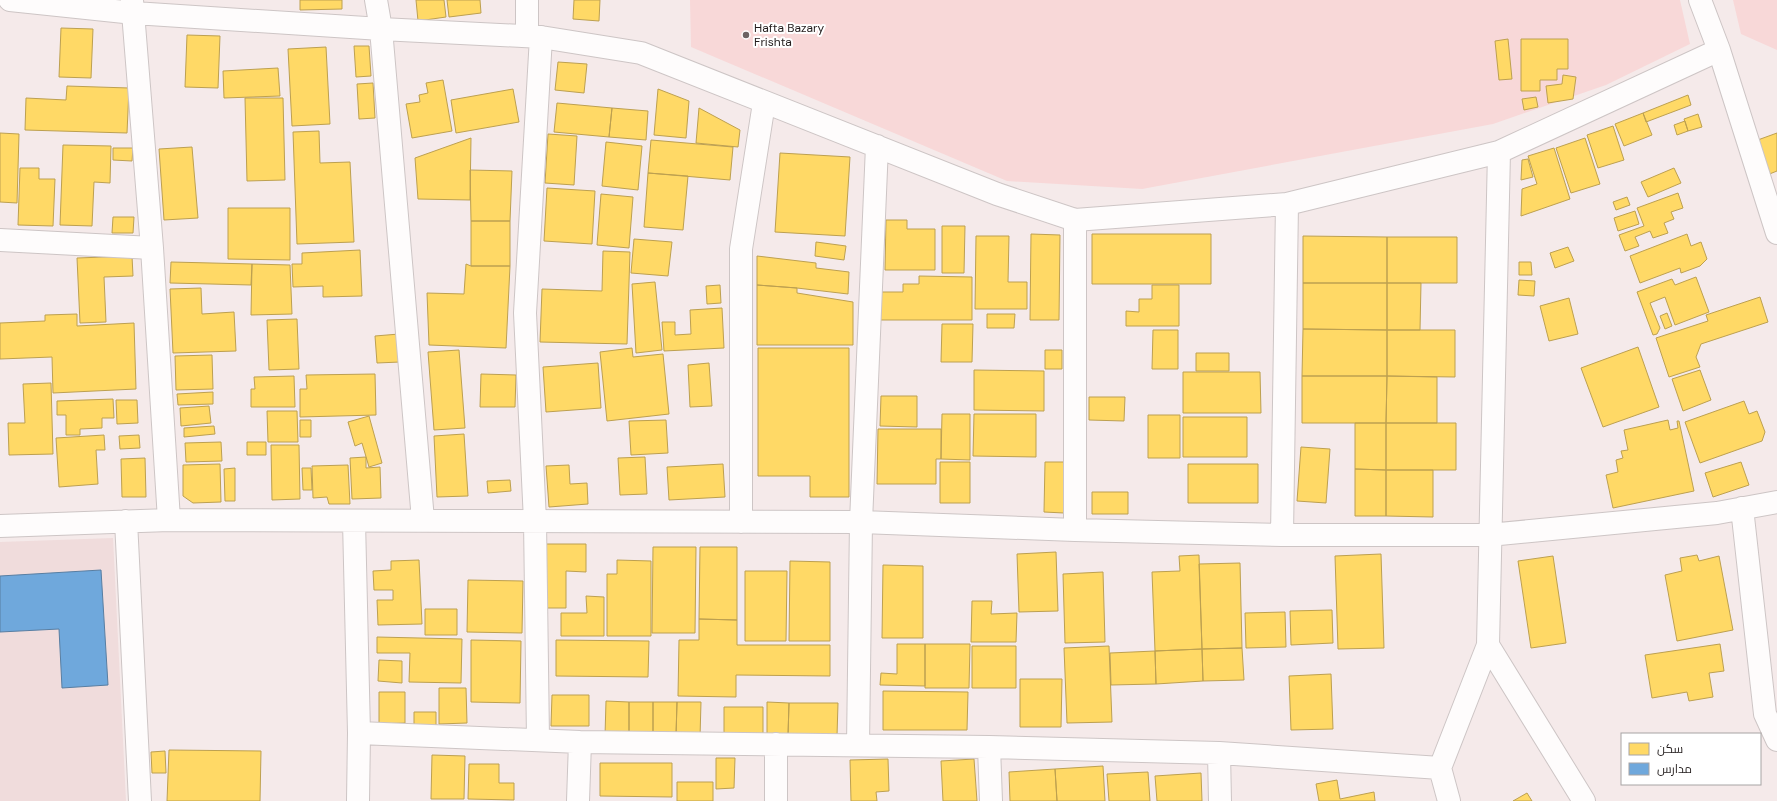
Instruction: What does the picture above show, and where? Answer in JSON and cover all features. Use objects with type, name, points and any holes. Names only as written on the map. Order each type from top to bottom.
[{"type":"street","points":[[10,0],[133,6],[381,29],[534,36],[642,53],[764,103],[997,194],[1075,220],[1287,204],[1498,152],[1719,50]]},
{"type":"street","points":[[376,0],[381,29],[423,520]]},
{"type":"street","points":[[527,0],[534,36],[525,313],[535,521],[538,739]]},
{"type":"street","points":[[1700,0],[1719,50],[1777,233]]},
{"type":"street","points":[[133,6],[152,248],[168,520]]},
{"type":"street","points":[[741,522],[741,249],[764,103]]},
{"type":"street","points":[[858,745],[861,522],[877,146]]},
{"type":"street","points":[[1448,801],[1440,768],[1488,645],[1489,535],[1498,152]]},
{"type":"street","points":[[1282,535],[1287,204]]},
{"type":"street","points":[[1075,220],[1075,530]]},
{"type":"street","points":[[0,240],[152,248]]},
{"type":"street","points":[[0,526],[168,520],[861,522],[1075,530],[1282,535],[1489,535],[1717,513],[1777,502]]},
{"type":"street","points":[[1742,508],[1765,714],[1777,740]]},
{"type":"street","points":[[126,521],[140,801]]},
{"type":"street","points":[[354,521],[359,733],[358,801]]},
{"type":"street","points":[[1488,645],[1584,801]]},
{"type":"street","points":[[359,733],[538,739],[580,742],[989,747],[1219,753],[1440,768]]},
{"type":"street","points":[[578,801],[580,742]]},
{"type":"street","points":[[776,744],[776,801]]},
{"type":"street","points":[[989,747],[991,801]]},
{"type":"street","points":[[1219,753],[1220,801]]},
{"type":"shaded area","points":[[690,0],[1680,0],[1690,44],[1606,85],[1493,124],[1142,189],[1007,181],[691,47]]},
{"type":"shaded area","points":[[1733,0],[1777,0],[1777,50],[1741,34]]},
{"type":"shaded area","points":[[113,538],[126,801],[0,801],[0,542]]},
{"type":"building: سكن","points":[[300,0],[342,0],[342,9],[300,10]]},
{"type":"building: سكن","points":[[416,0],[444,0],[446,17],[418,21]]},
{"type":"building: سكن","points":[[447,0],[480,0],[481,13],[449,17]]},
{"type":"building: سكن","points":[[574,0],[600,0],[599,21],[573,19]]},
{"type":"building: سكن","points":[[61,28],[93,29],[91,78],[59,77]]},
{"type":"building: سكن","points":[[187,35],[220,36],[218,88],[185,87]]},
{"type":"building: سكن","points":[[1508,39],[1512,79],[1499,80],[1495,41]]},
{"type":"building: سكن","points":[[1521,39],[1568,39],[1568,69],[1557,69],[1557,80],[1540,80],[1540,91],[1521,91]]},
{"type":"building: سكن","points":[[354,46],[369,46],[371,76],[356,77]]},
{"type":"building: سكن","points":[[326,47],[330,124],[292,126],[288,49]]},
{"type":"building: سكن","points":[[558,62],[587,64],[584,93],[555,90]]},
{"type":"building: سكن","points":[[278,68],[280,96],[224,98],[223,71]]},
{"type":"building: سكن","points":[[1563,75],[1576,77],[1573,99],[1548,103],[1546,86],[1562,84]]},
{"type":"building: سكن","points":[[443,80],[452,131],[412,138],[406,104],[420,102],[419,95],[428,93],[426,83]]},
{"type":"building: سكن","points":[[373,83],[375,118],[359,119],[357,84]]},
{"type":"building: سكن","points":[[67,86],[129,88],[127,133],[25,130],[26,98],[66,100]]},
{"type":"building: سكن","points":[[513,89],[519,122],[456,133],[451,100]]},
{"type":"building: سكن","points":[[658,89],[689,101],[686,138],[654,135]]},
{"type":"building: سكن","points":[[1688,95],[1691,105],[1646,122],[1643,113]]},
{"type":"building: سكن","points":[[1536,97],[1538,107],[1524,110],[1522,99]]},
{"type":"building: سكن","points":[[245,98],[283,98],[285,180],[247,181]]},
{"type":"building: سكن","points":[[557,103],[612,108],[609,137],[554,132]]},
{"type":"building: سكن","points":[[612,108],[648,111],[646,140],[609,137]]},
{"type":"building: سكن","points":[[699,108],[740,130],[738,147],[696,143]]},
{"type":"building: سكن","points":[[1643,113],[1652,135],[1624,146],[1615,124]]},
{"type":"building: سكن","points":[[1698,114],[1702,127],[1688,131],[1684,119]]},
{"type":"building: سكن","points":[[1685,121],[1688,131],[1677,135],[1674,125]]},
{"type":"building: سكن","points":[[1613,126],[1624,160],[1598,168],[1587,135]]},
{"type":"building: سكن","points":[[319,131],[320,163],[350,162],[354,242],[297,244],[293,132]]},
{"type":"building: سكن","points":[[0,133],[19,134],[17,203],[0,202]]},
{"type":"building: سكن","points":[[1777,133],[1777,171],[1767,175],[1755,141]]},
{"type":"building: سكن","points":[[548,134],[577,136],[574,185],[545,183]]},
{"type":"building: سكن","points":[[471,138],[470,200],[418,199],[415,158]]},
{"type":"building: سكن","points":[[1585,138],[1600,184],[1571,193],[1556,148]]},
{"type":"building: سكن","points":[[651,140],[733,147],[730,180],[648,173]]},
{"type":"building: سكن","points":[[606,142],[642,146],[638,190],[602,186]]},
{"type":"building: سكن","points":[[63,145],[111,146],[110,183],[94,182],[92,226],[60,225]]},
{"type":"building: سكن","points":[[192,147],[198,218],[164,220],[159,149]]},
{"type":"building: سكن","points":[[113,148],[133,148],[132,161],[113,160]]},
{"type":"building: سكن","points":[[1554,148],[1570,199],[1521,216],[1522,189],[1537,184],[1528,156]]},
{"type":"building: سكن","points":[[780,153],[850,157],[845,236],[775,232]]},
{"type":"building: سكن","points":[[1528,159],[1533,177],[1521,180],[1522,160]]},
{"type":"building: سكن","points":[[20,168],[39,168],[39,179],[55,179],[53,226],[18,225]]},
{"type":"building: سكن","points":[[1674,168],[1681,183],[1648,197],[1641,182]]},
{"type":"building: سكن","points":[[470,170],[512,171],[510,221],[471,221]]},
{"type":"building: سكن","points":[[648,173],[688,176],[683,230],[644,227]]},
{"type":"building: سكن","points":[[547,188],[595,191],[592,244],[544,241]]},
{"type":"building: سكن","points":[[1678,193],[1683,208],[1671,212],[1674,219],[1664,223],[1668,233],[1653,238],[1650,231],[1635,237],[1639,246],[1625,251],[1619,235],[1644,226],[1637,208]]},
{"type":"building: سكن","points":[[601,194],[633,197],[629,248],[597,245]]},
{"type":"building: سكن","points":[[1627,197],[1630,205],[1616,210],[1613,202]]},
{"type":"building: سكن","points":[[228,208],[290,208],[290,260],[228,259]]},
{"type":"building: سكن","points":[[1635,211],[1639,224],[1618,231],[1614,218]]},
{"type":"building: سكن","points":[[113,217],[134,217],[133,233],[112,233]]},
{"type":"building: سكن","points":[[886,220],[907,220],[907,229],[935,229],[935,270],[885,270]]},
{"type":"building: سكن","points":[[471,221],[510,221],[510,266],[471,266]]},
{"type":"building: سكن","points":[[942,226],[965,226],[964,273],[942,273]]},
{"type":"building: سكن","points":[[1031,234],[1060,235],[1059,320],[1030,320]]},
{"type":"building: سكن","points":[[1092,234],[1211,234],[1211,284],[1092,284]]},
{"type":"building: سكن","points":[[1687,234],[1691,246],[1701,242],[1707,259],[1700,266],[1681,273],[1680,268],[1640,283],[1630,256]]},
{"type":"building: سكن","points":[[976,236],[1009,236],[1008,282],[1027,282],[1027,309],[975,309]]},
{"type":"building: سكن","points":[[1303,236],[1387,237],[1387,283],[1303,283]]},
{"type":"building: سكن","points":[[1387,237],[1457,237],[1457,283],[1387,283]]},
{"type":"building: سكن","points":[[634,239],[672,242],[668,276],[631,273]]},
{"type":"building: سكن","points":[[816,242],[846,246],[844,260],[815,256]]},
{"type":"building: سكن","points":[[1568,247],[1574,261],[1555,268],[1550,253]]},
{"type":"building: سكن","points":[[360,250],[362,296],[323,297],[323,286],[293,287],[292,264],[302,264],[302,253]]},
{"type":"building: سكن","points":[[603,251],[630,252],[627,344],[540,342],[542,289],[602,291]]},
{"type":"building: سكن","points":[[132,256],[133,276],[104,277],[106,322],[80,323],[77,258]]},
{"type":"building: سكن","points":[[757,256],[816,263],[816,268],[849,272],[848,294],[757,285]]},
{"type":"building: سكن","points":[[171,262],[252,264],[251,285],[170,283]]},
{"type":"building: سكن","points":[[1519,262],[1531,262],[1532,275],[1519,275]]},
{"type":"building: سكن","points":[[252,264],[290,265],[292,314],[251,315]]},
{"type":"building: سكن","points":[[466,264],[471,266],[510,266],[506,348],[429,345],[427,293],[464,294]]},
{"type":"building: سكن","points":[[919,276],[972,277],[972,320],[880,320],[881,292],[903,292],[903,284],[919,284]]},
{"type":"building: سكن","points":[[1696,277],[1709,312],[1675,325],[1665,297],[1650,303],[1660,328],[1657,334],[1653,335],[1637,292],[1672,279],[1675,285]]},
{"type":"building: سكن","points":[[1519,280],[1535,281],[1534,296],[1518,295]]},
{"type":"building: سكن","points":[[655,282],[662,350],[636,353],[632,284]]},
{"type":"building: سكن","points":[[1303,283],[1387,283],[1387,330],[1303,329]]},
{"type":"building: سكن","points":[[1387,283],[1421,283],[1420,330],[1387,330]]},
{"type":"building: سكن","points":[[720,285],[721,303],[707,304],[706,286]]},
{"type":"building: سكن","points":[[757,285],[797,288],[797,293],[853,302],[853,345],[757,345]]},
{"type":"building: سكن","points":[[1152,285],[1179,285],[1179,326],[1126,326],[1126,311],[1139,312],[1139,299],[1152,299]]},
{"type":"building: سكن","points":[[201,288],[202,314],[234,312],[236,351],[173,353],[170,289]]},
{"type":"building: سكن","points":[[1760,297],[1768,322],[1701,344],[1696,357],[1700,367],[1669,377],[1656,338],[1708,321],[1706,315]]},
{"type":"building: سكن","points":[[1569,298],[1578,334],[1549,341],[1540,306]]},
{"type":"building: سكن","points":[[722,308],[724,348],[664,351],[662,322],[675,322],[675,335],[691,334],[690,310]]},
{"type":"building: سكن","points":[[1667,313],[1672,326],[1665,329],[1660,316]]},
{"type":"building: سكن","points":[[77,314],[77,326],[134,323],[136,389],[53,393],[52,357],[0,359],[0,323],[45,321],[45,315]]},
{"type":"building: سكن","points":[[987,314],[1015,314],[1014,328],[987,328]]},
{"type":"building: سكن","points":[[297,319],[299,369],[269,370],[267,320]]},
{"type":"building: سكن","points":[[942,324],[973,324],[972,362],[941,362]]},
{"type":"building: سكن","points":[[1303,329],[1387,330],[1387,376],[1302,376]]},
{"type":"building: سكن","points":[[1153,330],[1178,330],[1178,369],[1152,369]]},
{"type":"building: سكن","points":[[1387,330],[1455,330],[1455,377],[1387,376]]},
{"type":"building: سكن","points":[[399,334],[400,362],[377,363],[375,336]]},
{"type":"building: سكن","points":[[1638,347],[1659,407],[1603,427],[1581,368]]},
{"type":"building: سكن","points":[[632,348],[633,357],[663,354],[669,414],[607,421],[600,352]]},
{"type":"building: سكن","points":[[758,348],[849,348],[849,497],[810,497],[810,476],[758,476]]},
{"type":"building: سكن","points":[[459,350],[465,428],[434,430],[428,352]]},
{"type":"building: سكن","points":[[1045,350],[1062,350],[1062,369],[1045,369]]},
{"type":"building: سكن","points":[[1196,353],[1229,353],[1229,371],[1196,371]]},
{"type":"building: سكن","points":[[212,355],[213,389],[176,390],[175,356]]},
{"type":"building: سكن","points":[[598,363],[601,408],[546,412],[543,367]]},
{"type":"building: سكن","points":[[709,363],[712,406],[690,407],[688,365]]},
{"type":"building: سكن","points":[[974,370],[1044,371],[1044,411],[974,410]]},
{"type":"building: سكن","points":[[1700,370],[1711,400],[1683,411],[1672,379]]},
{"type":"building: سكن","points":[[1183,372],[1260,372],[1261,413],[1183,413]]},
{"type":"building: سكن","points":[[375,374],[376,415],[300,417],[300,389],[307,389],[306,375]]},
{"type":"building: سكن","points":[[481,374],[516,375],[515,407],[480,407]]},
{"type":"building: سكن","points":[[294,376],[295,407],[251,407],[251,389],[255,389],[254,377]]},
{"type":"building: سكن","points":[[1302,376],[1387,376],[1386,423],[1302,423]]},
{"type":"building: سكن","points":[[1387,376],[1437,377],[1437,423],[1386,423]]},
{"type":"building: سكن","points":[[51,383],[53,454],[9,455],[8,423],[25,423],[23,384]]},
{"type":"building: سكن","points":[[213,392],[213,404],[178,405],[177,394]]},
{"type":"building: سكن","points":[[881,396],[917,396],[917,427],[880,426]]},
{"type":"building: سكن","points":[[1089,397],[1125,397],[1124,421],[1089,420]]},
{"type":"building: سكن","points":[[113,399],[114,418],[102,418],[102,428],[80,429],[80,435],[66,435],[66,415],[57,415],[57,401]]},
{"type":"building: سكن","points":[[116,400],[137,400],[138,423],[117,424]]},
{"type":"building: سكن","points":[[1744,401],[1749,414],[1757,411],[1765,432],[1762,441],[1700,463],[1685,422]]},
{"type":"building: سكن","points":[[209,406],[211,423],[181,426],[180,408]]},
{"type":"building: سكن","points":[[267,411],[297,411],[298,442],[268,442]]},
{"type":"building: سكن","points":[[942,414],[970,414],[970,460],[941,459]]},
{"type":"building: سكن","points":[[974,414],[1036,414],[1036,457],[973,456]]},
{"type":"building: سكن","points":[[1148,415],[1180,415],[1180,458],[1148,458]]},
{"type":"building: سكن","points":[[369,416],[382,463],[369,467],[362,443],[355,446],[348,422]]},
{"type":"building: سكن","points":[[1183,417],[1247,417],[1247,457],[1183,457]]},
{"type":"building: سكن","points":[[300,420],[311,420],[311,437],[300,437]]},
{"type":"building: سكن","points":[[666,420],[668,453],[631,455],[629,421]]},
{"type":"building: سكن","points":[[1668,420],[1670,430],[1678,428],[1677,421],[1679,421],[1694,491],[1613,508],[1606,475],[1618,472],[1616,460],[1623,458],[1621,451],[1628,450],[1624,430]]},
{"type":"building: سكن","points":[[1355,423],[1386,423],[1386,470],[1355,469]]},
{"type":"building: سكن","points":[[1386,423],[1456,423],[1456,470],[1386,470]]},
{"type":"building: سكن","points":[[214,426],[215,434],[184,437],[184,428]]},
{"type":"building: سكن","points":[[878,429],[941,429],[941,459],[936,459],[936,484],[877,484]]},
{"type":"building: سكن","points":[[464,434],[468,496],[437,497],[434,436]]},
{"type":"building: سكن","points":[[104,435],[105,450],[96,450],[98,484],[59,487],[56,438]]},
{"type":"building: سكن","points":[[139,435],[140,448],[120,449],[119,436]]},
{"type":"building: سكن","points":[[221,442],[222,461],[186,462],[185,443]]},
{"type":"building: سكن","points":[[247,442],[266,442],[266,455],[247,455]]},
{"type":"building: سكن","points":[[271,445],[299,445],[300,499],[272,500]]},
{"type":"building: سكن","points":[[1301,447],[1330,449],[1326,503],[1297,501]]},
{"type":"building: سكن","points":[[366,457],[366,468],[380,467],[381,498],[352,499],[350,458]]},
{"type":"building: سكن","points":[[645,457],[647,494],[620,495],[618,458]]},
{"type":"building: سكن","points":[[145,458],[146,497],[122,497],[121,459]]},
{"type":"building: سكن","points":[[940,462],[970,462],[970,503],[940,503]]},
{"type":"building: سكن","points":[[1045,462],[1064,462],[1064,513],[1044,512]]},
{"type":"building: سكن","points":[[1741,462],[1749,485],[1713,497],[1705,473]]},
{"type":"building: سكن","points":[[220,464],[221,502],[193,503],[183,496],[183,465]]},
{"type":"building: سكن","points":[[723,464],[725,497],[669,500],[667,467]]},
{"type":"building: سكن","points":[[1188,464],[1258,464],[1258,503],[1188,503]]},
{"type":"building: سكن","points":[[348,465],[350,504],[329,504],[327,497],[313,498],[312,466]]},
{"type":"building: سكن","points":[[569,465],[570,484],[587,483],[588,504],[549,507],[546,466]]},
{"type":"building: سكن","points":[[235,468],[235,501],[225,501],[224,469]]},
{"type":"building: سكن","points":[[302,468],[311,468],[312,490],[303,490]]},
{"type":"building: سكن","points":[[1355,469],[1386,470],[1386,516],[1355,516]]},
{"type":"building: سكن","points":[[1386,470],[1433,470],[1433,517],[1386,516]]},
{"type":"building: سكن","points":[[510,480],[511,491],[488,493],[487,481]]},
{"type":"building: سكن","points":[[1092,492],[1128,492],[1128,514],[1092,514]]},
{"type":"building: سكن","points":[[546,544],[586,544],[586,572],[566,571],[566,608],[545,608]]},
{"type":"building: سكن","points":[[653,547],[696,547],[695,633],[652,633]]},
{"type":"building: سكن","points":[[700,547],[737,547],[737,620],[699,619]]},
{"type":"building: سكن","points":[[1056,552],[1058,611],[1019,612],[1017,554]]},
{"type":"building: سكن","points":[[1381,554],[1384,648],[1338,649],[1335,556]]},
{"type":"building: سكن","points":[[1199,555],[1202,649],[1155,651],[1152,572],[1180,571],[1179,556]]},
{"type":"building: سكن","points":[[1697,555],[1699,561],[1719,556],[1733,630],[1677,641],[1665,575],[1682,571],[1680,558]]},
{"type":"building: سكن","points":[[1553,556],[1566,643],[1531,648],[1518,561]]},
{"type":"building: سكن","points":[[419,560],[422,624],[378,625],[377,600],[393,600],[393,590],[374,590],[373,571],[391,570],[391,561]]},
{"type":"building: سكن","points":[[617,560],[651,561],[651,636],[607,636],[607,574],[617,574]]},
{"type":"building: سكن","points":[[790,561],[830,562],[830,641],[789,641]]},
{"type":"building: سكن","points":[[1240,563],[1242,648],[1202,649],[1199,564]]},
{"type":"building: سكن","points":[[883,565],[923,566],[923,638],[882,638]]},
{"type":"building: سكن","points":[[745,571],[787,571],[786,641],[745,641]]},
{"type":"building: سكن","points":[[1103,572],[1105,642],[1065,643],[1063,574]]},
{"type":"building: سكن","points":[[468,580],[523,581],[522,633],[467,632]]},
{"type":"building: سكن","points":[[586,596],[604,597],[604,636],[561,636],[561,613],[587,613]]},
{"type":"building: سكن","points":[[972,601],[992,601],[991,614],[1017,613],[1016,642],[971,642]]},
{"type":"building: سكن","points":[[425,609],[457,609],[457,635],[425,635]]},
{"type":"building: سكن","points":[[1332,610],[1333,643],[1291,645],[1290,611]]},
{"type":"building: سكن","points":[[1285,612],[1286,647],[1246,648],[1245,613]]},
{"type":"building: سكن","points":[[699,619],[737,620],[737,645],[830,645],[830,676],[736,675],[736,697],[678,696],[679,640],[699,640]]},
{"type":"building: سكن","points":[[377,637],[462,639],[461,683],[409,682],[410,653],[377,653]]},
{"type":"building: سكن","points":[[471,640],[521,641],[520,703],[471,702]]},
{"type":"building: سكن","points":[[556,640],[649,641],[648,677],[556,676]]},
{"type":"building: سكن","points":[[897,644],[925,644],[925,686],[880,685],[881,673],[897,674]]},
{"type":"building: سكن","points":[[925,644],[970,644],[969,688],[925,688]]},
{"type":"building: سكن","points":[[1720,644],[1724,671],[1709,673],[1713,697],[1689,701],[1687,692],[1652,698],[1645,655]]},
{"type":"building: سكن","points":[[972,646],[1016,646],[1016,688],[972,688]]},
{"type":"building: سكن","points":[[1109,646],[1112,722],[1067,723],[1064,648]]},
{"type":"building: سكن","points":[[1242,648],[1244,680],[1203,681],[1202,649]]},
{"type":"building: سكن","points":[[1202,649],[1203,681],[1156,684],[1155,651]]},
{"type":"building: سكن","points":[[1155,651],[1156,684],[1111,685],[1110,653]]},
{"type":"building: سكن","points":[[379,660],[402,661],[402,683],[378,681]]},
{"type":"building: سكن","points":[[1331,674],[1333,729],[1291,730],[1289,676]]},
{"type":"building: سكن","points":[[1020,679],[1062,679],[1061,727],[1020,727]]},
{"type":"building: سكن","points":[[439,688],[466,688],[467,723],[439,724]]},
{"type":"building: سكن","points":[[883,691],[968,692],[967,730],[883,730]]},
{"type":"building: سكن","points":[[379,692],[405,692],[405,723],[379,724]]},
{"type":"building: سكن","points":[[552,695],[589,695],[589,726],[551,726]]},
{"type":"building: سكن","points":[[606,701],[629,702],[629,736],[605,736]]},
{"type":"building: سكن","points":[[629,702],[653,702],[653,736],[629,736]]},
{"type":"building: سكن","points":[[653,702],[677,702],[676,736],[653,736]]},
{"type":"building: سكن","points":[[677,702],[701,702],[700,737],[676,736]]},
{"type":"building: سكن","points":[[767,702],[789,703],[788,736],[767,736]]},
{"type":"building: سكن","points":[[789,703],[838,703],[837,736],[788,736]]},
{"type":"building: سكن","points":[[724,707],[763,707],[763,735],[724,734]]},
{"type":"building: سكن","points":[[414,712],[436,712],[436,726],[414,726]]},
{"type":"building: سكن","points":[[169,750],[261,751],[260,801],[167,801]]},
{"type":"building: سكن","points":[[165,751],[166,773],[152,773],[151,752]]},
{"type":"building: سكن","points":[[432,755],[465,756],[464,799],[431,799]]},
{"type":"building: سكن","points":[[716,758],[735,758],[734,788],[716,789]]},
{"type":"building: سكن","points":[[888,759],[889,791],[876,792],[877,801],[851,801],[850,760]]},
{"type":"building: سكن","points":[[974,759],[977,801],[943,801],[941,761]]},
{"type":"building: سكن","points":[[600,763],[672,763],[672,797],[600,796]]},
{"type":"building: سكن","points":[[469,764],[499,764],[499,783],[514,783],[514,800],[468,799]]},
{"type":"building: سكن","points":[[1103,766],[1105,801],[1057,801],[1055,769]]},
{"type":"building: سكن","points":[[1055,769],[1057,801],[1010,801],[1009,772]]},
{"type":"building: سكن","points":[[1148,772],[1150,801],[1109,801],[1107,774]]},
{"type":"building: سكن","points":[[1201,773],[1202,801],[1157,801],[1155,776]]},
{"type":"building: سكن","points":[[1337,780],[1340,799],[1374,792],[1375,801],[1319,801],[1316,784]]},
{"type":"building: سكن","points":[[677,782],[713,782],[713,801],[677,801]]},
{"type":"building: سكن","points":[[1527,793],[1532,801],[1513,801]]},
{"type":"building: مدارس","points":[[101,570],[108,685],[62,688],[59,629],[0,632],[0,576]]},
{"type":"place","name":"Hafta Bazary Frishta","points":[[746,35]]}]
